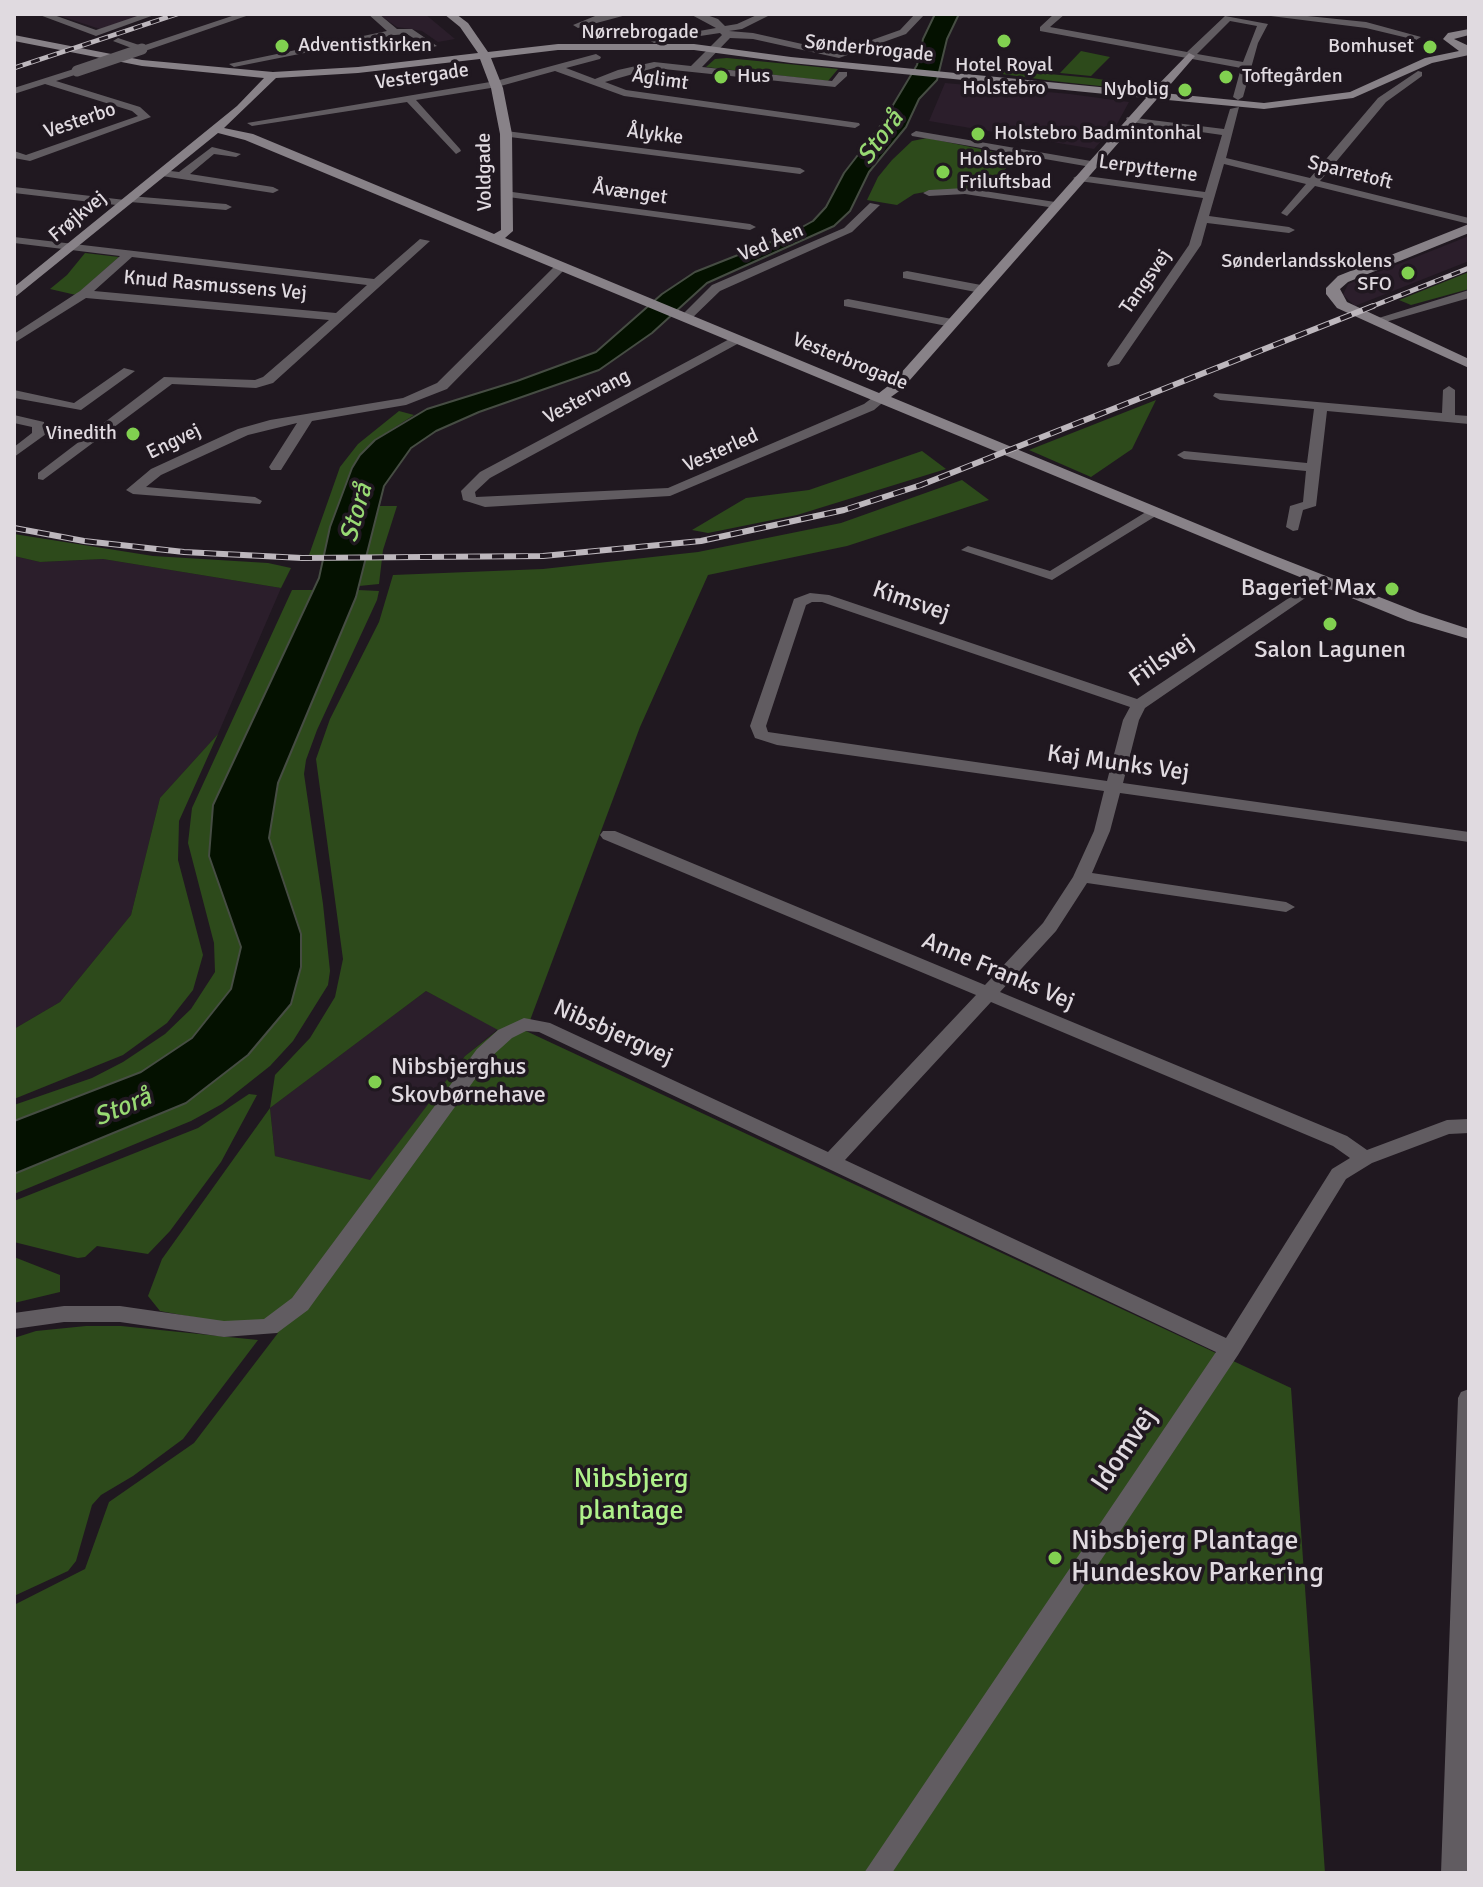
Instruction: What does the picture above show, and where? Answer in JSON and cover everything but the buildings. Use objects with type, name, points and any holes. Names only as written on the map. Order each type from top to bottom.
[{"type":"street","points":[[42,14],[96,33],[152,14]]},
{"type":"street","points":[[14,91],[247,14]]},
{"type":"street","points":[[373,14],[395,32]]},
{"type":"street","name":"Voldgade","points":[[449,14],[464,25],[486,57],[497,84],[506,134],[507,231],[495,239]]},
{"type":"street","points":[[578,25],[606,15],[625,14]]},
{"type":"street","points":[[695,14],[715,21],[725,32],[753,36],[840,64],[903,32],[920,14]]},
{"type":"street","points":[[654,40],[725,32],[767,14]]},
{"type":"street","points":[[1060,14],[1043,29],[1247,66],[1262,19]]},
{"type":"street","points":[[881,398],[897,386],[1151,96],[1228,18],[1366,25],[1416,37]]},
{"type":"street","name":"Sønderbrogade","points":[[1444,55],[1464,26]]},
{"type":"street","points":[[234,64],[395,32],[409,31],[432,46]]},
{"type":"street","points":[[695,68],[725,32]]},
{"type":"street","name":"Nørrebrogade","points":[[14,38],[142,63],[256,77]]},
{"type":"street","points":[[118,41],[142,49]]},
{"type":"street","points":[[1452,43],[1469,51]]},
{"type":"street","name":"Nørrebrogade","points":[[14,46],[157,73],[271,78],[486,57],[599,51],[712,51]]},
{"type":"street","name":"Sønderbrogade","points":[[712,51],[1264,106],[1315,102],[1364,91],[1444,55],[1469,51]]},
{"type":"street","name":"Vestergade","points":[[252,123],[497,84],[596,57]]},
{"type":"street","points":[[594,83],[648,66],[695,68],[835,84],[840,64]]},
{"type":"street","name":"Tangsvej","points":[[1113,364],[1187,260],[1205,219],[1247,66]]},
{"type":"street","name":"Åglimt","points":[[559,69],[594,83],[646,97],[855,125]]},
{"type":"street","points":[[1287,213],[1382,100],[1418,74]]},
{"type":"street","name":"Frøjkvej","points":[[241,108],[256,77]]},
{"type":"street","name":"Frøjkvej","points":[[14,294],[241,108],[271,78]]},
{"type":"street","name":"Vesterbo","points":[[14,154],[26,159],[146,117],[136,109],[45,81]]},
{"type":"street","points":[[409,98],[456,151]]},
{"type":"street","points":[[1131,119],[1229,133]]},
{"type":"street","name":"Vesterbrogade","points":[[215,129],[249,137],[1322,580],[1414,617],[1469,634]]},
{"type":"street","name":"Ålykke","points":[[506,134],[800,171]]},
{"type":"street","points":[[916,134],[1091,164]]},
{"type":"street","points":[[181,176],[212,150],[236,154]]},
{"type":"street","name":"Sparretoft","points":[[1222,160],[1469,221]]},
{"type":"street","points":[[162,173],[273,190]]},
{"type":"street","name":"Lerpytterne","points":[[1079,178],[1211,196]]},
{"type":"street","points":[[14,190],[128,201]]},
{"type":"street","points":[[929,193],[965,191],[1055,205]]},
{"type":"street","name":"Åvænget","points":[[505,194],[750,227]]},
{"type":"street","name":"Frøjkvej","points":[[128,201],[226,207]]},
{"type":"street","name":"Ved Åen","points":[[685,318],[716,288],[848,230],[874,205]]},
{"type":"street","points":[[1205,219],[1289,230]]},
{"type":"street","points":[[1469,228],[1336,283],[1333,294],[1336,300],[1357,313],[1469,364]]},
{"type":"street","name":"Knud Rasmussens Vej","points":[[14,240],[378,283]]},
{"type":"street","name":"Knud Rasmussens Vej","points":[[43,476],[169,380],[256,384],[268,380],[424,241]]},
{"type":"street","name":"Knud Rasmussens Vej","points":[[14,339],[84,294],[129,254]]},
{"type":"street","name":"Engvej","points":[[255,501],[133,490],[156,472],[243,432],[308,417],[406,401],[442,386],[561,267]]},
{"type":"street","points":[[907,275],[981,289]]},
{"type":"street","name":"Knud Rasmussens Vej","points":[[84,294],[341,317]]},
{"type":"street","points":[[1375,321],[1469,294]]},
{"type":"street","points":[[848,303],[952,323]]},
{"type":"street","name":"Vestervang","points":[[470,500],[468,491],[485,475],[737,339]]},
{"type":"street","points":[[14,394],[76,407],[129,371]]},
{"type":"street","points":[[1293,527],[1297,506],[1309,506],[1314,468],[1315,406],[1312,386]]},
{"type":"street","points":[[1448,417],[1449,390]]},
{"type":"street","points":[[1220,396],[1469,420]]},
{"type":"street","points":[[14,409],[31,397]]},
{"type":"street","name":"Vesterled","points":[[470,500],[485,503],[670,492],[869,407],[881,398]]},
{"type":"street","points":[[276,467],[308,417]]},
{"type":"street","points":[[14,419],[39,425],[39,434],[14,453]]},
{"type":"street","points":[[1184,455],[1314,468]]},
{"type":"street","points":[[968,550],[1052,576],[1154,511]]},
{"type":"street","name":"Fiilsvej","points":[[832,1161],[1050,927],[1082,877],[1102,831],[1131,720],[1139,705],[1322,580]]},
{"type":"street","name":"Kimsvej","points":[[761,735],[758,726],[799,602],[810,597],[824,598],[1139,705]]},
{"type":"street","name":"Kaj Munks Vej","points":[[761,735],[777,740],[1469,837]]},
{"type":"street","name":"Anne Franks Vej","points":[[609,835],[1340,1141],[1365,1158]]},
{"type":"street","points":[[1082,877],[1286,907]]},
{"type":"street","name":"Nibsbjergvej","points":[[14,1321],[64,1314],[120,1314],[224,1329],[269,1327],[300,1304],[484,1053],[505,1034],[524,1024],[543,1027],[1230,1349]]},
{"type":"street","name":"Idomvej","points":[[877,1873],[1230,1349],[1339,1174],[1365,1158],[1447,1127],[1469,1126]]},
{"type":"street","points":[[1454,1873],[1469,1398]]},
{"type":"shaded area","points":[[54,14],[148,14],[100,29]]},
{"type":"shaded area","points":[[425,14],[455,39],[438,42],[422,31],[397,27],[381,16]]},
{"type":"shaded area","points":[[945,83],[1129,102],[1117,124],[1094,149],[929,121]]},
{"type":"shaded area","name":"Sønderlandsskolens SFO","points":[[1469,236],[1469,261],[1355,306],[1343,295],[1348,284]]},
{"type":"shaded area","points":[[14,556],[40,562],[103,559],[281,588],[218,734],[160,798],[131,915],[60,1002],[14,1029]]},
{"type":"shaded area","name":"Nibsbjerghus Skovbørnehave","points":[[426,991],[498,1029],[465,1056],[370,1181],[275,1156],[270,1108]]},
{"type":"green space","points":[[1081,51],[1110,57],[1091,76],[1060,73]]},
{"type":"green space","points":[[715,59],[838,69],[828,81],[706,67]]},
{"type":"green space","points":[[1006,70],[1131,84],[1128,89],[1053,81],[1002,74]]},
{"type":"green space","name":"Holstebro Friluftsbad","points":[[927,138],[1000,153],[990,163],[1007,167],[984,193],[936,190],[914,194],[897,205],[867,200],[878,177],[892,160],[912,141]]},
{"type":"green space","points":[[85,253],[119,257],[76,295],[50,289],[67,275]]},
{"type":"green space","points":[[1469,272],[1469,289],[1411,305],[1399,300]]},
{"type":"green space","points":[[1156,400],[1132,449],[1091,477],[1029,450]]},
{"type":"green space","points":[[399,411],[414,415],[375,440],[352,468],[330,527],[324,555],[309,555],[340,467],[358,444]]},
{"type":"green space","points":[[922,451],[946,469],[797,515],[708,533],[692,530],[746,498],[809,490]]},
{"type":"green space","name":"Nibsbjerg plantage","points":[[962,480],[989,500],[847,546],[708,575],[640,727],[526,1031],[1291,1388],[1325,1873],[14,1873],[14,1605],[85,1569],[109,1502],[194,1443],[278,1333],[160,1311],[148,1296],[162,1259],[270,1108],[275,1075],[310,1038],[335,997],[343,959],[316,759],[330,719],[379,622],[393,575],[543,569],[698,552],[841,523]],"holes":[[[426,991],[498,1030],[465,1056],[370,1180],[275,1156],[270,1108]]]},
{"type":"green space","points":[[379,506],[397,506],[383,550],[379,584],[359,586]]},
{"type":"green space","points":[[14,534],[153,556],[268,563],[291,568],[281,588],[103,559],[40,562],[14,556]]},
{"type":"green space","points":[[292,590],[313,590],[213,805],[209,856],[241,947],[231,989],[192,1038],[141,1072],[14,1121],[14,1105],[92,1078],[165,1034],[191,1009],[215,972],[214,943],[188,843],[192,808]]},
{"type":"green space","points":[[358,590],[379,591],[377,600],[317,730],[304,774],[323,904],[330,971],[328,985],[293,1041],[270,1066],[222,1104],[191,1121],[14,1194],[14,1174],[186,1103],[301,934],[269,838],[278,783]]},
{"type":"green space","points":[[218,734],[179,821],[178,860],[203,955],[193,990],[167,1023],[123,1055],[14,1099],[14,1029],[60,1002],[131,915],[160,798]]},
{"type":"green space","points":[[249,1094],[257,1095],[221,1162],[170,1231],[148,1254],[97,1246],[85,1257],[78,1258],[14,1242],[14,1201],[198,1128]]},
{"type":"green space","points":[[14,1257],[60,1275],[60,1292],[14,1303]]},
{"type":"green space","points":[[121,1326],[258,1340],[183,1439],[101,1495],[92,1505],[76,1561],[68,1571],[14,1596],[14,1338],[36,1331]]},
{"type":"water","name":"Storå","points":[[935,14],[959,14],[947,39],[937,80],[919,99],[906,127],[869,172],[850,211],[834,226],[707,283],[652,333],[599,370],[479,412],[436,431],[411,448],[384,486],[356,597],[278,783],[269,838],[301,934],[301,967],[291,1004],[248,1055],[186,1103],[14,1174],[14,1121],[141,1072],[192,1038],[231,989],[241,947],[209,856],[213,805],[319,578],[330,527],[360,455],[375,440],[427,409],[596,352],[662,294],[695,272],[786,236],[813,221],[826,207],[844,173],[881,125],[917,65],[923,39]]},
{"type":"railway","points":[[14,68],[177,14]]},
{"type":"railway","points":[[1368,308],[1469,268]]},
{"type":"railway","points":[[14,528],[84,541],[184,552],[302,558],[543,556],[701,541],[844,510],[921,485],[1373,306]]},
{"type":"place","name":"Hotel Royal Holstebro","points":[[1004,41]]},
{"type":"place","name":"Adventistkirken","points":[[282,46]]},
{"type":"place","name":"Bomhuset","points":[[1430,47]]},
{"type":"place","name":"Hus","points":[[721,77]]},
{"type":"place","name":"Toftegården","points":[[1226,77]]},
{"type":"place","name":"Nybolig","points":[[1185,90]]},
{"type":"place","name":"Holstebro Badmintonhal","points":[[978,134]]},
{"type":"place","name":"Holstebro Friluftsbad","points":[[943,172]]},
{"type":"place","name":"Sønderlandsskolens SFO","points":[[1408,273]]},
{"type":"place","name":"Vinedith","points":[[133,434]]},
{"type":"place","name":"Bageriet Max","points":[[1392,589]]},
{"type":"place","name":"Salon Lagunen","points":[[1330,624]]},
{"type":"place","name":"Nibsbjerghus Skovbørnehave","points":[[375,1082]]},
{"type":"place","name":"Nibsbjerg Plantage Hundeskov Parkering","points":[[1055,1558]]}]
